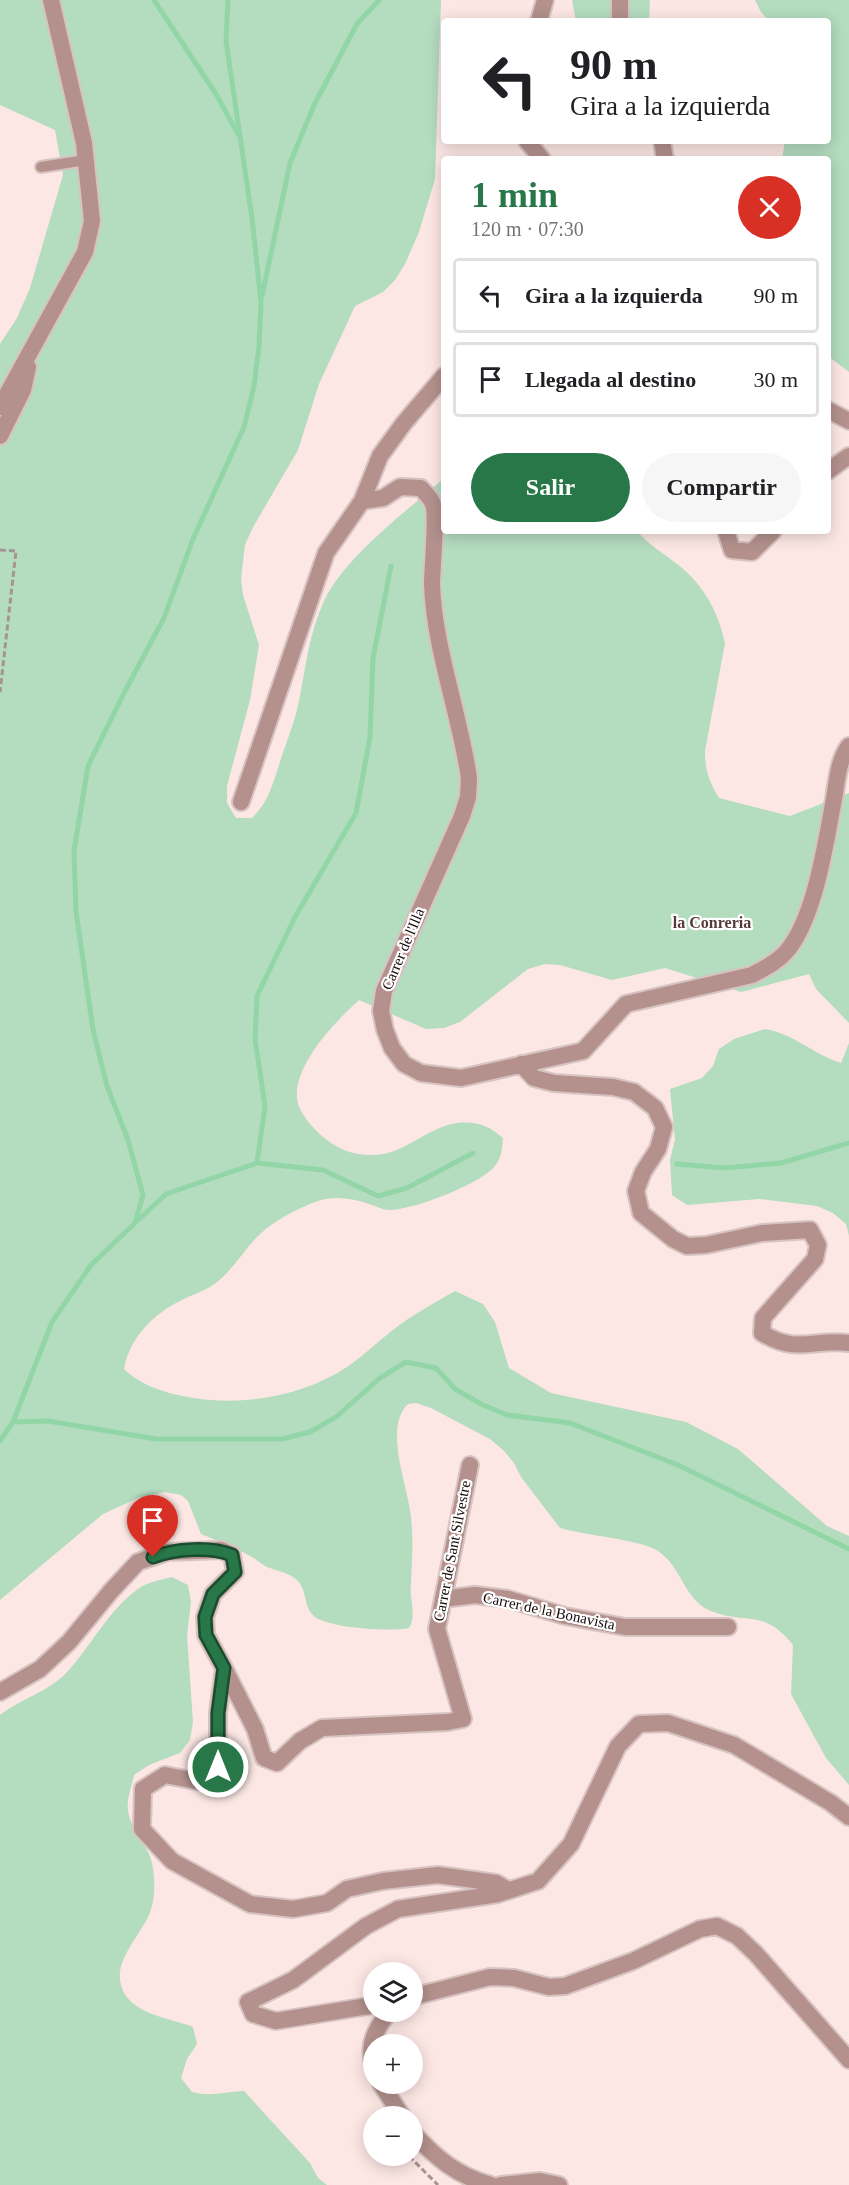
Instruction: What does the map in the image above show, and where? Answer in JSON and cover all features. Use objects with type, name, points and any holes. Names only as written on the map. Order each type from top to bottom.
[{"type":"street","points":[[0,407],[85,252],[89,237],[92,205],[84,143],[51,0]]},
{"type":"street","points":[[540,18],[545,0]]},
{"type":"street","points":[[620,0],[620,18]]},
{"type":"street","points":[[530,144],[540,156]]},
{"type":"street","points":[[0,382],[31,351]]},
{"type":"street","points":[[0,436],[23,390],[31,351]]},
{"type":"street","points":[[241,802],[326,553],[362,501],[380,456],[410,415],[441,379]]},
{"type":"street","points":[[831,412],[849,421]]},
{"type":"street","points":[[831,469],[849,456]]},
{"type":"street","name":"Carrer de l'Illa","points":[[362,501],[383,498],[400,487],[420,488],[434,503],[432,586],[436,624],[469,778],[468,797],[462,816],[384,991],[381,1011],[392,1048],[404,1064],[421,1073],[461,1078],[583,1051],[627,1004],[752,975],[771,965],[787,951],[798,934],[820,873],[839,772],[849,746]]},
{"type":"street","points":[[727,534],[732,550],[752,552],[769,534]]},
{"type":"street","points":[[521,1064],[534,1078],[554,1083],[613,1087],[634,1092],[655,1108],[664,1127],[657,1149],[642,1172],[636,1191],[641,1214],[673,1239],[687,1246],[706,1245],[762,1233],[810,1230],[818,1245],[815,1259],[763,1318],[762,1332],[774,1340],[788,1344],[849,1343]]},
{"type":"street","name":"Carrer de Sant Silvestre","points":[[224,1668],[255,1729],[264,1758],[277,1763],[300,1741],[322,1728],[448,1722],[463,1719],[437,1629],[470,1465]]},
{"type":"street","points":[[0,1692],[40,1669],[69,1642],[138,1562],[167,1552],[221,1550],[232,1555],[235,1572],[213,1594],[205,1617],[206,1635],[224,1668],[218,1713],[218,1767],[196,1781],[165,1775],[143,1789],[142,1828],[172,1861],[249,1904],[293,1909],[327,1903],[347,1889],[383,1881],[438,1875],[496,1883],[508,1890]]},
{"type":"street","name":"Carrer de la Bonavista","points":[[443,1599],[475,1595],[508,1599],[566,1616],[625,1627],[728,1627]]},
{"type":"street","points":[[363,2007],[276,2021],[254,2014],[248,2002],[293,1980],[366,1926],[398,1909],[498,1894],[538,1881],[571,1844],[618,1746],[639,1724],[668,1723],[734,1745],[831,1803],[849,1817]]},
{"type":"street","points":[[423,1995],[490,1977],[514,1978],[549,1987],[565,1986],[633,1961],[700,1929],[717,1926],[737,1936],[756,1954],[849,2061]]},
{"type":"street","points":[[423,2144],[436,2159],[474,2181],[491,2185]]},
{"type":"street","points":[[501,2185],[540,2181],[559,2185]]},
{"type":"lane","points":[[41,166],[86,160]]},
{"type":"path","points":[[0,550],[16,551],[0,692]]},
{"type":"path","points":[[419,2166],[438,2185]]},
{"type":"green space","points":[[0,0],[441,0],[435,179],[419,232],[395,280],[383,292],[355,306],[319,384],[298,450],[245,545],[241,579],[243,595],[259,645],[250,700],[227,786],[227,803],[236,818],[252,818],[270,792],[295,717],[315,624],[325,599],[347,566],[362,550],[441,481],[441,534],[640,534],[692,577],[713,607],[725,643],[705,751],[708,776],[719,798],[790,816],[849,793],[849,1023],[816,989],[809,974],[741,992],[665,968],[612,980],[560,965],[545,964],[528,969],[460,1022],[444,1028],[426,1029],[359,1000],[328,1031],[302,1071],[297,1098],[300,1109],[310,1124],[334,1145],[354,1153],[376,1155],[397,1150],[446,1125],[476,1123],[487,1127],[503,1138],[497,1164],[486,1174],[460,1189],[413,1206],[387,1210],[366,1203],[332,1198],[310,1204],[287,1215],[259,1235],[220,1280],[170,1306],[152,1320],[131,1348],[124,1369],[139,1381],[165,1392],[213,1400],[253,1399],[293,1392],[330,1377],[347,1367],[400,1325],[455,1291],[483,1304],[495,1322],[509,1368],[551,1393],[686,1422],[738,1449],[827,1526],[849,1536],[849,1785],[826,1758],[791,1694],[793,1645],[783,1633],[764,1622],[723,1615],[702,1606],[666,1558],[650,1547],[560,1528],[503,1450],[490,1439],[431,1408],[416,1403],[408,1404],[401,1414],[397,1440],[412,1529],[413,1612],[409,1628],[389,1630],[360,1628],[321,1620],[310,1612],[304,1591],[298,1581],[201,1534],[188,1501],[181,1495],[165,1492],[138,1498],[103,1514],[0,1600],[0,344],[17,318],[30,288],[63,175],[55,130],[0,105]]},
{"type":"green space","points":[[572,0],[650,0],[649,18],[575,18]]},
{"type":"green space","points":[[755,0],[849,0],[849,372],[831,358],[831,156],[782,156],[784,144],[831,144],[831,18],[766,18]]},
{"type":"green space","points":[[765,1029],[785,1035],[841,1063],[849,1043],[849,1236],[846,1224],[833,1213],[817,1206],[759,1199],[687,1205],[672,1195],[670,1160],[675,1140],[670,1089],[702,1078],[713,1066],[719,1049],[734,1039]]},
{"type":"green space","points":[[172,1577],[188,1585],[191,1602],[187,1635],[193,1722],[190,1740],[180,1753],[149,1765],[134,1775],[128,1798],[129,1817],[150,1857],[154,1893],[149,1916],[122,1964],[121,1985],[125,1995],[141,2009],[193,2027],[197,2044],[187,2059],[181,2078],[192,2092],[212,2094],[244,2091],[310,2163],[318,2178],[327,2185],[0,2185],[0,1715],[62,1677],[128,1597],[150,1583]]},
{"type":"waterway","points":[[154,0],[216,94],[238,134]]},
{"type":"waterway","points":[[0,1441],[13,1422],[52,1322],[91,1265],[135,1223],[143,1195],[128,1140],[107,1086],[93,1030],[76,911],[74,851],[88,766],[164,618],[193,539],[244,427],[254,386],[261,302],[252,218],[226,41],[228,0]]},
{"type":"waterway","points":[[262,296],[290,163],[315,103],[357,24],[379,0]]},
{"type":"waterway","points":[[137,1221],[166,1194],[257,1163],[265,1106],[255,1039],[257,996],[295,917],[356,813],[370,737],[373,658],[391,566]]},
{"type":"waterway","points":[[677,1164],[724,1168],[781,1163],[849,1143]]},
{"type":"waterway","points":[[257,1163],[323,1170],[378,1196],[407,1188],[473,1153]]},
{"type":"waterway","points":[[13,1422],[48,1421],[156,1439],[282,1439],[310,1432],[336,1417],[380,1378],[406,1362],[436,1368],[455,1389],[507,1415],[570,1423],[678,1465],[849,1549]]},
{"type":"district","name":"la Conreria","points":[[712,922]]},
{"type":"route","points":[[153,1557],[167,1552],[221,1550],[232,1555],[235,1572],[213,1594],[205,1617],[206,1635],[224,1668],[218,1713],[218,1767]]}]
